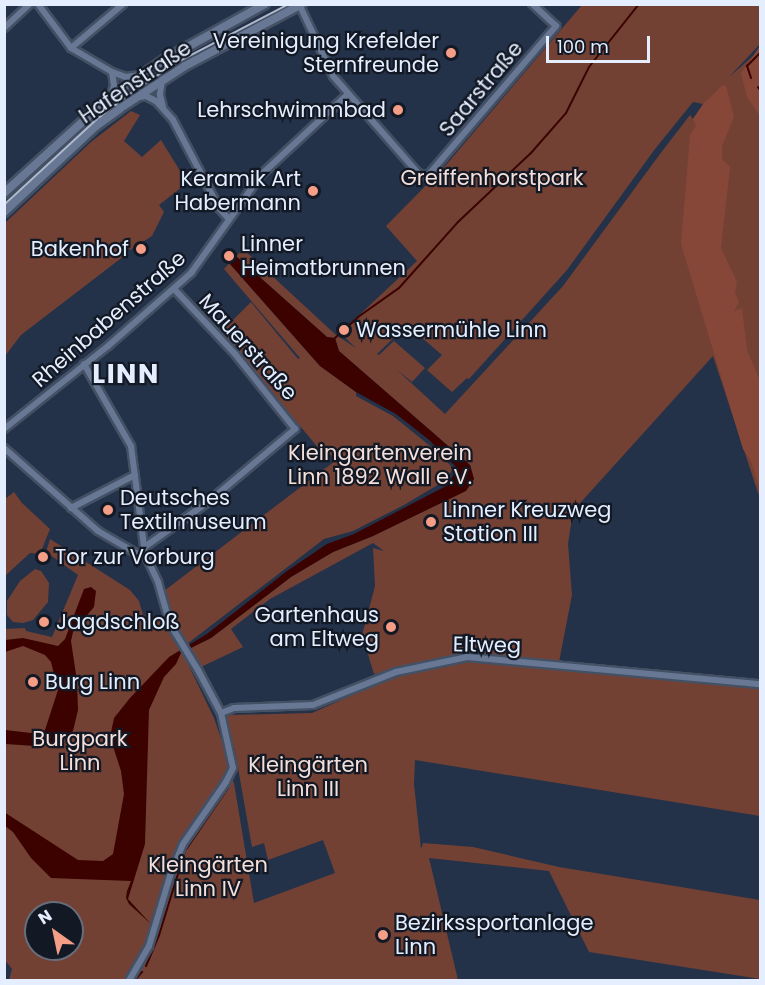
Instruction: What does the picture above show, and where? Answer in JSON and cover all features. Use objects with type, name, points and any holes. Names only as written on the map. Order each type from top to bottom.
[{"type":"main road","name":"Hafenstraße","points":[[4,193],[110,97],[176,52],[265,4]]},
{"type":"main road","name":"Hafenstraße","points":[[4,212],[96,126],[136,97],[162,80],[300,5]]},
{"type":"street","points":[[4,28],[30,4]]},
{"type":"street","points":[[38,4],[71,48],[112,72],[126,77],[141,75]]},
{"type":"street","points":[[71,48],[123,4]]},
{"type":"street","name":"Saarstraße","points":[[348,94],[417,172],[424,176],[430,173],[556,26],[532,4]]},
{"type":"street","points":[[300,5],[330,72],[348,94]]},
{"type":"street","points":[[110,97],[114,86],[112,72]]},
{"type":"street","points":[[162,80],[160,95],[163,107],[183,136],[219,208],[228,218]]},
{"type":"street","name":"Rheinbabenstraße","points":[[4,429],[191,273],[228,218],[262,174],[348,94]]},
{"type":"street","points":[[136,97],[146,96],[163,107]]},
{"type":"street","name":"Mauerstraße","points":[[146,546],[208,502],[296,427],[236,355],[174,289]]},
{"type":"street","points":[[84,364],[131,446],[146,546],[145,554],[179,642],[220,712],[233,768],[226,782],[183,844],[149,946],[129,981]]},
{"type":"street","points":[[4,448],[71,508],[112,540],[136,553],[145,554]]},
{"type":"street","points":[[71,508],[135,475]]},
{"type":"street","name":"Eltweg","points":[[220,712],[234,708],[313,705],[332,700],[396,672],[467,657],[760,684]]},
{"type":"green space","points":[[582,5],[760,5],[760,44],[729,77],[760,50],[760,499],[713,356],[573,511],[568,544],[572,595],[559,662],[475,655],[448,657],[374,674],[362,635],[375,586],[373,548],[384,551],[373,543],[270,599],[231,629],[243,647],[201,667],[186,650],[211,638],[291,577],[333,552],[373,536],[465,491],[474,479],[470,465],[339,351],[335,338],[327,337],[237,257],[230,264],[320,366],[356,392],[356,396],[393,416],[435,450],[453,468],[446,480],[404,505],[353,531],[324,539],[187,644],[171,617],[164,591],[335,461],[330,454],[326,457],[221,332],[251,302],[298,359],[300,358],[224,269],[243,249],[336,335],[356,348],[340,333],[417,261],[386,226],[446,165]],"holes":[[[693,102],[703,104],[693,119],[690,115],[563,286],[445,414],[396,369],[412,382],[425,368],[394,341],[379,355],[377,354],[407,325],[442,355],[427,370],[452,392],[467,378],[469,379],[567,270],[655,149]]]},
{"type":"green space","points":[[131,111],[140,115],[124,141],[142,157],[161,140],[182,174],[186,172],[191,180],[159,205],[164,212],[152,236],[130,250],[128,247],[121,252],[124,256],[21,335],[5,356],[5,223],[91,142]]},
{"type":"green space","points":[[14,492],[22,503],[50,529],[40,554],[30,553],[5,576],[5,499]]},
{"type":"green space","points":[[50,539],[130,590],[139,601],[143,615],[162,620],[185,658],[214,718],[226,753],[228,769],[234,783],[254,903],[335,873],[323,840],[268,860],[264,843],[252,847],[235,751],[226,717],[230,715],[312,713],[397,675],[445,663],[474,660],[760,686],[760,816],[415,760],[414,784],[421,849],[423,843],[473,847],[559,867],[760,900],[760,979],[589,952],[549,871],[429,858],[458,980],[9,980],[12,969],[4,959],[4,629],[25,628],[26,631],[52,637],[78,575],[46,552]]},
{"type":"green space","points":[[35,569],[41,571],[49,583],[48,602],[33,620],[23,623],[13,622],[7,615],[7,601],[20,581]]},
{"type":"shaded area","points":[[760,46],[760,116],[747,97],[741,73]]},
{"type":"shaded area","points":[[723,85],[726,86],[734,117],[722,146],[722,159],[730,167],[721,248],[737,282],[735,293],[739,302],[734,311],[742,308],[747,350],[760,381],[760,490],[751,461],[743,449],[681,244],[690,135],[696,126],[693,119],[704,103]]},
{"type":"shaded area","points":[[237,257],[327,337],[335,338],[339,351],[470,465],[474,479],[466,491],[373,536],[333,552],[291,577],[211,638],[181,653],[176,664],[164,677],[149,710],[145,844],[128,899],[151,924],[129,904],[126,898],[131,881],[51,878],[31,858],[13,832],[5,826],[4,812],[78,860],[103,861],[113,854],[124,794],[121,771],[110,737],[114,718],[130,698],[169,657],[207,634],[287,571],[327,544],[354,534],[448,485],[457,468],[428,439],[396,414],[356,392],[320,366],[230,264]]},
{"type":"shaded area","points":[[91,587],[96,591],[94,607],[73,632],[71,641],[77,681],[78,710],[73,731],[64,739],[51,744],[35,746],[5,744],[5,730],[40,734],[45,730],[58,690],[51,662],[45,655],[23,646],[5,652],[5,640],[23,638],[58,646],[65,639],[84,589]]},
{"type":"waterway","points":[[335,338],[358,317],[399,288],[458,222],[531,153],[566,113],[589,67],[639,4]]},
{"type":"waterway","points":[[751,78],[747,66],[760,53]]},
{"type":"waterway","points":[[146,966],[159,935],[185,851],[228,788]]},
{"type":"waterway","points":[[135,980],[142,972]]},
{"type":"tram line","points":[[4,205],[96,120],[135,90],[178,62],[289,4]]},
{"type":"place","name":"Vereinigung Krefelder Sternfreunde","points":[[451,53]]},
{"type":"place","name":"Lehrschwimmbad","points":[[398,110]]},
{"type":"place","name":"Keramik Art Habermann","points":[[313,191]]},
{"type":"place","name":"Bakenhof","points":[[141,249]]},
{"type":"place","name":"Linner Heimatbrunnen","points":[[229,256]]},
{"type":"place","name":"Wassermühle Linn","points":[[344,330]]},
{"type":"place","name":"Deutsches Textilmuseum","points":[[108,510]]},
{"type":"place","name":"Linner Kreuzweg Station III","points":[[431,522]]},
{"type":"place","name":"Tor zur Vorburg","points":[[43,557]]},
{"type":"place","name":"Jagdschloß","points":[[44,622]]},
{"type":"place","name":"Gartenhaus am Eltweg","points":[[391,627]]},
{"type":"place","name":"Burg Linn","points":[[33,682]]},
{"type":"place","name":"Bezirkssportanlage Linn","points":[[383,935]]},
{"type":"district","name":"LINN","points":[[126,374]]},
{"type":"park label","name":"Greiffenhorstpark","points":[[492,178]]},
{"type":"park label","name":"Kleingartenverein Linn 1892 Wall e.V.","points":[[380,465]]},
{"type":"park label","name":"Burgpark Linn","points":[[80,751]]},
{"type":"park label","name":"Kleingärten Linn III","points":[[308,777]]},
{"type":"park label","name":"Kleingärten Linn IV","points":[[208,877]]}]
